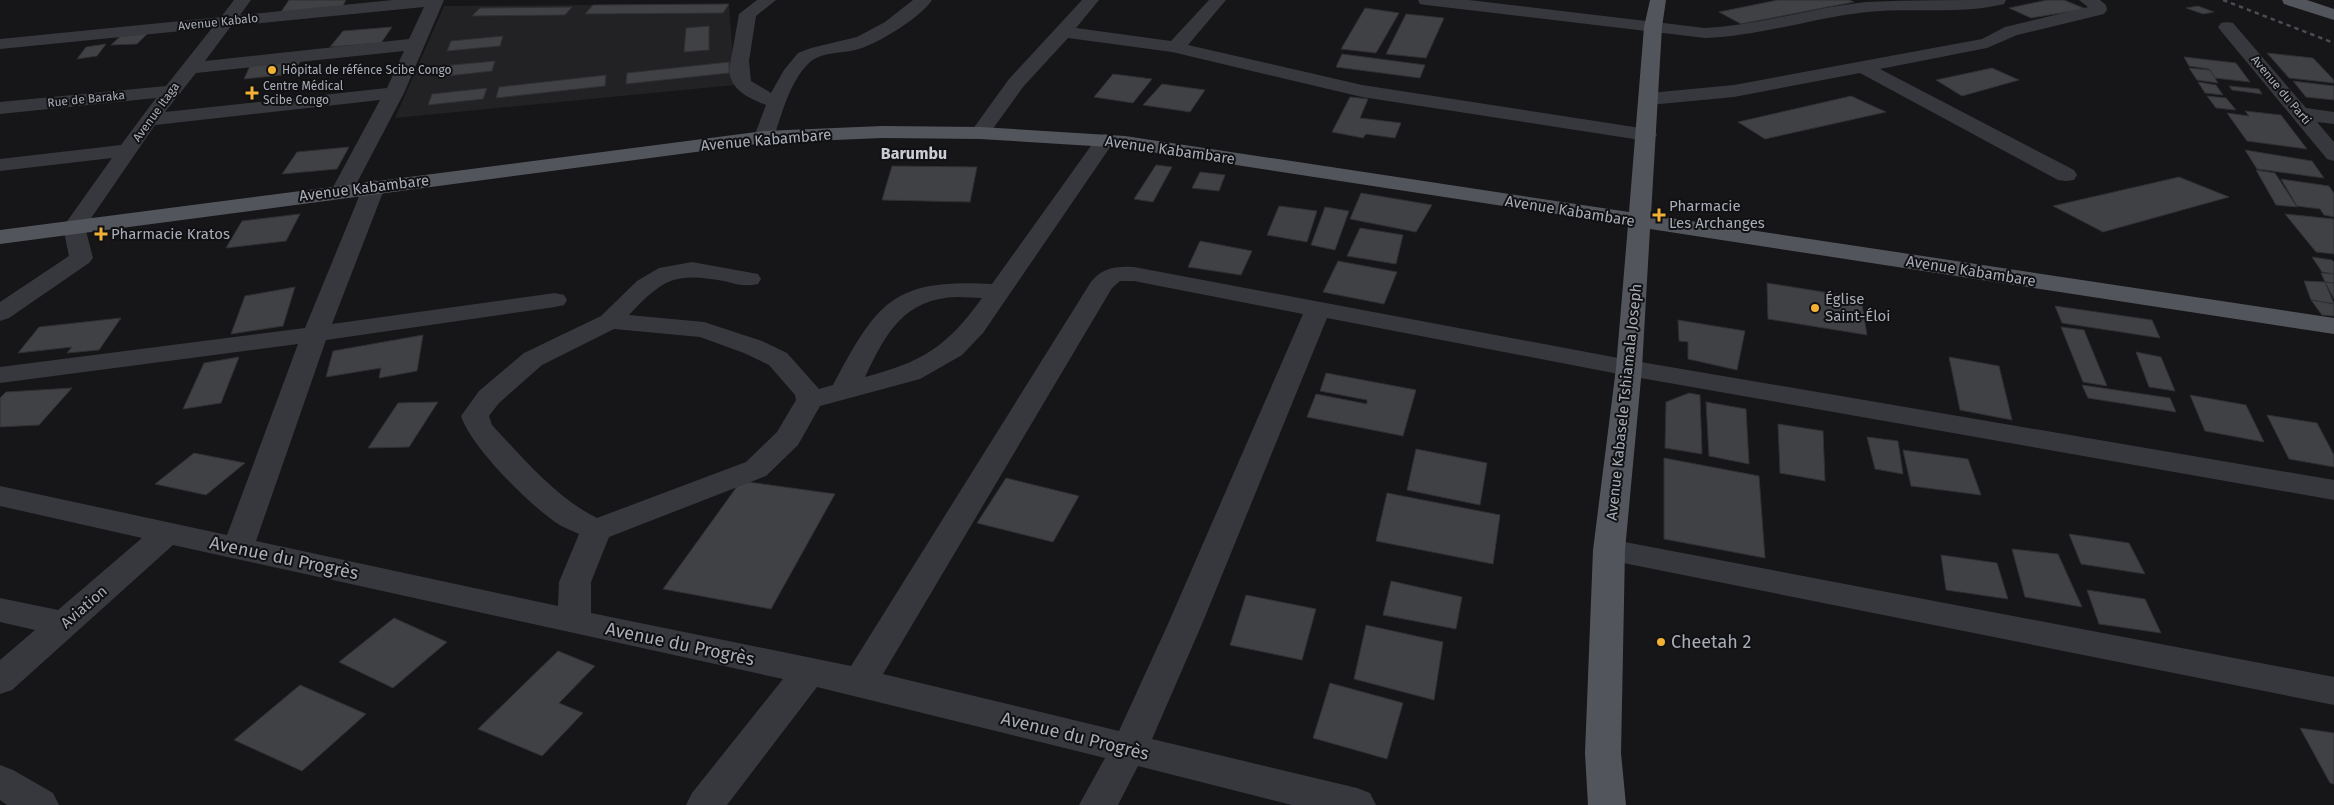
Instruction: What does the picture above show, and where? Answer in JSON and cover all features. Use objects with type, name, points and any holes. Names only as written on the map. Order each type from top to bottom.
[{"type":"main road","name":"Avenue Kabasele Tshiamala Joseph","points":[[1607,805],[1604,753],[1609,550],[1629,368],[1641,222],[1653,27],[1658,0]]},
{"type":"main road","points":[[2290,0],[2334,16]]},
{"type":"main road","name":"Avenue Kabambare","points":[[0,237],[764,137],[882,132],[980,132],[1105,140],[1347,175],[1641,222],[2334,326]]},
{"type":"street","name":"Avenue Itaga","points":[[74,227],[149,120],[243,0]]},
{"type":"street","name":"Avenue Kabalo","points":[[0,44],[436,0]]},
{"type":"street","points":[[342,191],[394,94],[436,0]]},
{"type":"street","points":[[768,0],[742,9],[738,72],[741,82],[749,90],[776,102]]},
{"type":"street","points":[[764,137],[776,102],[800,60],[813,54],[852,45],[875,37],[924,0]]},
{"type":"street","points":[[980,132],[1016,83],[1091,0]]},
{"type":"street","points":[[1172,47],[1178,45],[1218,0]]},
{"type":"street","points":[[1426,0],[1706,33],[1730,32],[1882,5],[1908,3],[1971,5],[1998,0]]},
{"type":"street","points":[[1649,99],[1734,90],[1987,43],[2011,31],[2098,10],[2098,5],[2087,0]]},
{"type":"street","name":"Avenue du Parti","points":[[2227,27],[2302,114],[2334,155]]},
{"type":"street","points":[[1064,32],[1172,47],[1362,90],[1647,135]]},
{"type":"street","points":[[189,68],[417,44]]},
{"type":"street","points":[[1861,66],[2066,175]]},
{"type":"street","name":"Rue de Baraka","points":[[0,108],[171,91]]},
{"type":"street","points":[[149,120],[394,94]]},
{"type":"street","points":[[2302,114],[2334,118]]},
{"type":"street","points":[[574,622],[575,582],[596,530],[756,469],[788,438],[810,400],[911,373],[953,349],[974,328],[1105,140]]},
{"type":"street","points":[[0,165],[128,150]]},
{"type":"street","points":[[237,549],[315,334],[374,187]]},
{"type":"street","points":[[0,313],[81,258],[74,227]]},
{"type":"street","points":[[596,530],[566,515],[524,478],[479,428],[475,416],[489,397],[533,359],[610,322],[643,289],[668,273],[690,269],[749,279]]},
{"type":"street","points":[[860,682],[1106,278],[1112,274],[1134,274],[1629,368],[2334,490]]},
{"type":"street","points":[[844,391],[876,331],[897,308],[919,296],[946,292],[999,292]]},
{"type":"street","points":[[0,375],[315,334],[554,300]]},
{"type":"street","points":[[1098,805],[1129,749],[1230,520],[1318,309]]},
{"type":"street","points":[[610,322],[704,330],[753,347],[778,359],[808,393],[810,400]]},
{"type":"street","name":"Avenue du Progrès","points":[[0,496],[166,534],[860,682],[1357,805]]},
{"type":"street","name":"Aviation","points":[[0,680],[166,534]]},
{"type":"street","points":[[1609,550],[2334,690]]},
{"type":"street","points":[[0,610],[65,624]]},
{"type":"street","points":[[705,805],[809,671]]},
{"type":"street","points":[[0,781],[40,805]]},
{"type":"shaded area","points":[[729,4],[735,85],[395,118],[444,6]]},
{"type":"building","points":[[289,0],[346,0],[342,7],[281,12]]},
{"type":"building","points":[[1778,0],[1849,0],[1854,2],[1741,24],[1719,12]]},
{"type":"building","points":[[2047,0],[2064,0],[2086,9],[2031,18],[2009,8]]},
{"type":"building","points":[[729,4],[723,13],[585,14],[593,5]]},
{"type":"building","points":[[2198,6],[2214,12],[2203,14],[2186,8]]},
{"type":"building","points":[[572,7],[565,15],[472,16],[480,8]]},
{"type":"building","points":[[1365,8],[1399,13],[1376,53],[1341,49]]},
{"type":"building","points":[[1406,14],[1444,18],[1426,58],[1386,54]]},
{"type":"building","points":[[709,26],[709,50],[684,52],[686,28]]},
{"type":"building","points":[[392,27],[381,43],[330,47],[343,31]]},
{"type":"building","points":[[150,31],[137,44],[111,45],[124,33]]},
{"type":"building","points":[[503,36],[500,46],[447,51],[451,41]]},
{"type":"building","points":[[106,44],[97,56],[77,59],[86,47]]},
{"type":"building","points":[[2267,53],[2313,58],[2333,79],[2334,83],[2289,78]]},
{"type":"building","points":[[1342,54],[1425,65],[1420,78],[1336,67]]},
{"type":"building","points":[[2184,57],[2236,63],[2250,82],[2215,78],[2209,69],[2189,66]]},
{"type":"building","name":"Hôpital de réfénce Scibe Congo","points":[[302,59],[292,74],[244,79],[250,66]]},
{"type":"building","points":[[495,61],[492,71],[438,77],[442,66]]},
{"type":"building","points":[[729,62],[729,73],[626,84],[627,73]]},
{"type":"building","points":[[1992,68],[2019,80],[1962,96],[1936,80]]},
{"type":"building","points":[[2189,68],[2210,70],[2218,83],[2197,80]]},
{"type":"building","points":[[1113,74],[1152,79],[1133,103],[1094,97]]},
{"type":"building","points":[[606,75],[605,86],[496,98],[499,87]]},
{"type":"building","points":[[2293,81],[2334,86],[2334,100],[2306,97]]},
{"type":"building","points":[[2198,82],[2216,85],[2223,95],[2205,93]]},
{"type":"building","points":[[1162,84],[1205,90],[1190,112],[1143,105]]},
{"type":"building","points":[[2229,86],[2259,89],[2262,94],[2232,90]]},
{"type":"building","points":[[487,88],[483,99],[428,105],[432,94]]},
{"type":"building","points":[[1851,96],[1886,112],[1765,139],[1738,122]]},
{"type":"building","points":[[2207,96],[2226,98],[2236,110],[2216,108]]},
{"type":"building","points":[[1350,97],[1368,99],[1360,118],[1401,123],[1395,138],[1366,134],[1363,138],[1332,132]]},
{"type":"building","points":[[2245,111],[2281,115],[2307,149],[2247,141],[2227,113],[2249,116]]},
{"type":"building","points":[[349,147],[337,169],[282,174],[297,152]]},
{"type":"building","points":[[2245,150],[2312,161],[2324,178],[2257,169]]},
{"type":"building","points":[[1156,165],[1172,167],[1153,202],[1134,199]]},
{"type":"building","points":[[892,166],[977,167],[970,202],[882,200]]},
{"type":"building","points":[[2256,170],[2275,173],[2297,207],[2276,205]]},
{"type":"building","points":[[1200,172],[1225,175],[1219,191],[1192,188]]},
{"type":"building","points":[[2179,177],[2229,197],[2103,232],[2053,206]]},
{"type":"building","points":[[2281,179],[2329,186],[2334,193],[2334,217],[2324,215],[2320,209],[2297,206]]},
{"type":"building","points":[[1361,193],[1432,205],[1416,232],[1350,219]]},
{"type":"building","points":[[1279,206],[1317,211],[1307,242],[1267,235]]},
{"type":"building","points":[[1325,207],[1349,211],[1335,250],[1311,245]]},
{"type":"building","points":[[300,214],[286,241],[226,248],[242,221]]},
{"type":"building","points":[[2285,214],[2334,219],[2334,254],[2316,252]]},
{"type":"building","points":[[1360,228],[1403,235],[1396,264],[1347,256]]},
{"type":"building","points":[[1200,241],[1252,251],[1241,275],[1188,267]]},
{"type":"building","points":[[2312,257],[2332,260],[2334,262],[2334,274],[2322,272]]},
{"type":"building","points":[[1338,261],[1397,272],[1384,304],[1323,292]]},
{"type":"building","points":[[2321,273],[2334,274],[2334,283],[2325,282]]},
{"type":"building","points":[[2304,281],[2325,282],[2334,304],[2311,300]]},
{"type":"building","points":[[2325,282],[2334,283],[2334,299]]},
{"type":"building","name":"Église Saint-Éloi","points":[[1767,283],[1861,298],[1867,335],[1768,319]]},
{"type":"building","points":[[295,287],[283,326],[231,334],[245,296]]},
{"type":"building","points":[[2311,300],[2334,304],[2334,316],[2322,315]]},
{"type":"building","points":[[2055,306],[2152,320],[2160,338],[2062,323]]},
{"type":"building","points":[[121,318],[99,350],[67,353],[72,347],[18,353],[39,327]]},
{"type":"building","points":[[1678,320],[1745,331],[1737,370],[1688,359],[1688,342],[1679,341]]},
{"type":"building","points":[[2061,327],[2084,330],[2107,386],[2083,382]]},
{"type":"building","points":[[423,335],[417,371],[379,378],[381,368],[326,377],[333,351]]},
{"type":"building","points":[[2136,352],[2161,357],[2175,391],[2149,387]]},
{"type":"building","points":[[239,357],[221,403],[183,409],[204,363]]},
{"type":"building","points":[[1949,357],[1999,366],[2012,420],[1960,410]]},
{"type":"building","points":[[1326,373],[1416,390],[1403,436],[1307,417],[1316,394],[1367,404],[1367,400],[1320,391]]},
{"type":"building","points":[[2082,385],[2170,398],[2176,412],[2088,398]]},
{"type":"building","points":[[72,388],[39,425],[0,427],[0,398],[6,392]]},
{"type":"building","points":[[1689,393],[1700,395],[1702,454],[1665,448],[1666,402]]},
{"type":"building","points":[[2190,395],[2246,405],[2264,442],[2205,431]]},
{"type":"building","points":[[438,402],[409,447],[368,448],[398,403]]},
{"type":"building","points":[[1706,402],[1746,409],[1749,464],[1709,456]]},
{"type":"building","points":[[2267,415],[2317,423],[2334,455],[2334,467],[2289,459]]},
{"type":"building","points":[[1778,424],[1823,431],[1825,481],[1780,473]]},
{"type":"building","points":[[1867,437],[1898,441],[1903,474],[1875,469]]},
{"type":"building","points":[[1416,449],[1487,463],[1480,505],[1407,490]]},
{"type":"building","points":[[1903,450],[1968,459],[1981,495],[1911,486]]},
{"type":"building","points":[[194,453],[245,463],[206,495],[155,484]]},
{"type":"building","points":[[1664,458],[1759,476],[1765,558],[1664,539]]},
{"type":"building","points":[[1006,478],[1079,496],[1053,542],[977,523]]},
{"type":"building","points":[[741,481],[835,494],[771,609],[663,589]]},
{"type":"building","points":[[1387,493],[1500,515],[1493,564],[1376,541]]},
{"type":"building","points":[[2069,534],[2129,543],[2145,574],[2081,564]]},
{"type":"building","points":[[2012,549],[2058,554],[2082,607],[2025,597]]},
{"type":"building","points":[[1941,555],[1997,563],[2008,599],[1946,590]]},
{"type":"building","points":[[1391,581],[1462,597],[1456,629],[1383,615]]},
{"type":"building","points":[[2087,590],[2145,599],[2161,633],[2099,624]]},
{"type":"building","points":[[1246,595],[1316,609],[1302,660],[1230,645]]},
{"type":"building","points":[[394,618],[447,642],[393,688],[339,662]]},
{"type":"building","points":[[1366,625],[1443,642],[1434,700],[1354,679]]},
{"type":"building","points":[[558,651],[595,666],[559,703],[583,713],[542,756],[478,729]]},
{"type":"building","points":[[1330,683],[1403,703],[1387,759],[1313,738]]},
{"type":"building","points":[[300,685],[366,714],[302,771],[234,740]]},
{"type":"building","points":[[2300,728],[2334,733],[2334,784],[2330,783]]},
{"type":"railway","points":[[2223,0],[2334,43]]},
{"type":"place","name":"Hôpital de réfénce Scibe Congo","points":[[272,70]]},
{"type":"place","name":"Centre Médical Scibe Congo","points":[[252,93]]},
{"type":"place","name":"Pharmacie Les Archanges","points":[[1659,215]]},
{"type":"place","name":"Pharmacie Kratos","points":[[101,234]]},
{"type":"place","name":"Église Saint-Éloi","points":[[1815,308]]},
{"type":"place","name":"Cheetah 2","points":[[1661,642]]},
{"type":"district","name":"Barumbu","points":[[914,153]]}]
